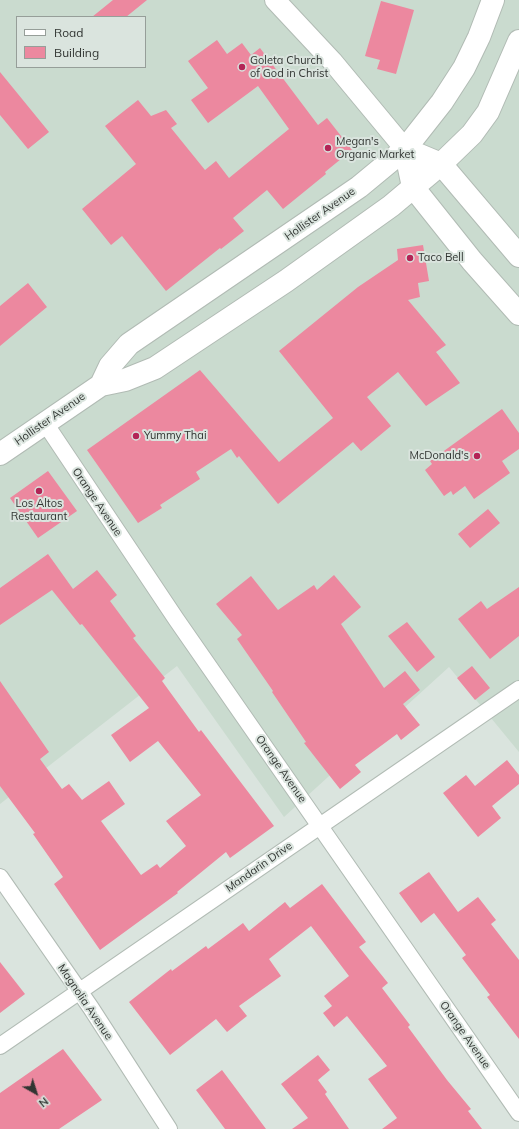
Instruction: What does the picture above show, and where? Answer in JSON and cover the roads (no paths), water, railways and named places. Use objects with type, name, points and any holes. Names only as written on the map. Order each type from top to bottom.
[{"type":"main road","name":"Hollister Avenue","points":[[101,384],[110,366],[129,344],[353,191],[405,149],[442,102],[464,68],[479,36],[493,0]]},
{"type":"main road","name":"Hollister Avenue","points":[[2,448],[45,423],[101,384],[125,380],[155,368],[286,281],[384,211],[441,164],[472,134],[488,112],[519,41]]},
{"type":"main road","points":[[405,149],[441,164],[519,256]]},
{"type":"main road","points":[[405,149],[413,188],[472,261],[519,314]]},
{"type":"street","points":[[274,0],[332,61],[405,149]]},
{"type":"street","name":"Orange Avenue","points":[[45,423],[176,619],[519,1113]]},
{"type":"street","name":"Mandarin Drive","points":[[0,1046],[519,689]]},
{"type":"street","name":"Magnolia Avenue","points":[[0,877],[169,1129]]},
{"type":"place","name":"Goleta Church of God in Christ","points":[[242,67]]},
{"type":"place","name":"Megan's Organic Market","points":[[328,148]]},
{"type":"place","name":"Taco Bell","points":[[410,258]]},
{"type":"place","name":"Yummy Thai","points":[[136,436]]},
{"type":"place","name":"McDonald's","points":[[477,456]]},
{"type":"place","name":"Los Altos Restaurant","points":[[39,491]]}]
